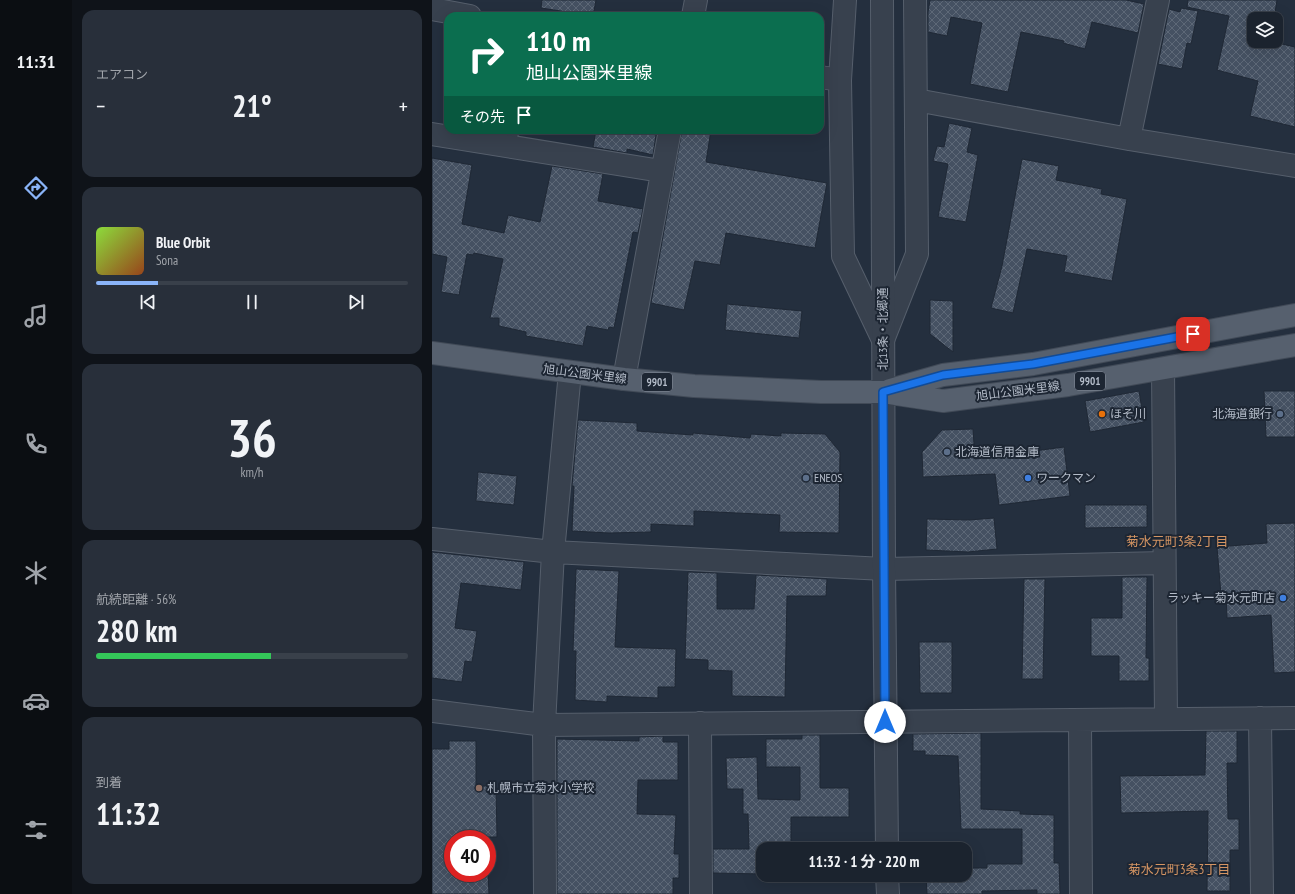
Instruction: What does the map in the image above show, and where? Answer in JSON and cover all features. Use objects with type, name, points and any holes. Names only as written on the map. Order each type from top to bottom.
[{"type":"main road","name":"旭山公園米里線","points":[[883,392],[943,375],[1033,364],[1295,315]]},
{"type":"main road","name":"旭山公園米里線","points":[[432,353],[624,379],[694,386],[821,392],[883,392],[943,401],[1068,385],[1295,344]]},
{"type":"street","points":[[694,12],[696,0]]},
{"type":"street","points":[[845,0],[830,78],[843,256],[883,340]]},
{"type":"street","name":"北13条・北郷通","points":[[882,0],[884,569],[887,842]]},
{"type":"street","points":[[883,340],[917,254],[915,0]]},
{"type":"street","points":[[1129,139],[1158,0]]},
{"type":"street","points":[[432,9],[448,12]]},
{"type":"street","points":[[916,100],[1129,139],[1295,166]]},
{"type":"street","points":[[432,134],[511,138],[661,171]]},
{"type":"street","points":[[624,379],[661,171],[669,134]]},
{"type":"street","points":[[1163,369],[1166,719]]},
{"type":"street","points":[[545,894],[544,725],[553,552],[570,372]]},
{"type":"street","points":[[432,540],[553,552],[884,569],[1164,563]]},
{"type":"street","points":[[432,711],[544,725],[1295,718]]},
{"type":"street","points":[[1260,718],[1262,894]]},
{"type":"street","points":[[1080,720],[1081,894]]},
{"type":"street","points":[[700,723],[701,894]]},
{"type":"street","points":[[887,882],[888,894]]},
{"type":"building","points":[[542,0],[596,0],[594,12],[567,12],[541,8]]},
{"type":"building","points":[[930,0],[1126,0],[1144,4],[1138,33],[1092,22],[1085,49],[1063,43],[1064,41],[1021,32],[1008,92],[970,84],[982,23],[951,17],[947,36],[928,32],[928,12]]},
{"type":"building","points":[[1188,0],[1277,0],[1275,12],[1247,12],[1247,48],[1283,48],[1283,44],[1295,47],[1295,127],[1250,116],[1258,81],[1217,70],[1229,16],[1187,7]]},
{"type":"building","points":[[1181,8],[1198,11],[1191,44],[1187,43],[1182,69],[1158,64],[1169,9],[1180,12]]},
{"type":"building","points":[[949,123],[972,128],[967,152],[978,155],[966,222],[938,217],[948,164],[933,161],[937,146],[944,147]]},
{"type":"building","points":[[595,134],[656,135],[653,155],[627,149],[627,153],[593,147]]},
{"type":"building","points":[[681,134],[710,134],[706,162],[827,183],[815,248],[726,233],[720,265],[695,261],[684,310],[651,303]]},
{"type":"building","points":[[432,158],[472,165],[462,224],[504,233],[508,215],[540,222],[552,166],[603,174],[598,201],[643,209],[638,233],[633,232],[614,328],[609,327],[608,330],[587,326],[583,346],[526,336],[526,332],[499,326],[499,318],[490,318],[503,259],[474,253],[473,255],[467,254],[459,295],[441,292],[447,257],[432,254]]},
{"type":"building","points":[[1022,159],[1059,166],[1056,180],[1102,189],[1101,194],[1127,199],[1112,281],[1064,272],[1067,256],[1027,249],[1013,313],[991,308],[1002,266]]},
{"type":"building","points":[[930,300],[953,301],[953,352],[930,334]]},
{"type":"building","points":[[727,304],[802,311],[799,338],[725,330]]},
{"type":"building","points":[[1139,391],[1144,422],[1090,432],[1085,401]]},
{"type":"building","name":"北海道銀行","points":[[1264,391],[1295,391],[1295,437],[1266,437]]},
{"type":"building","points":[[578,420],[637,423],[637,431],[693,435],[693,433],[750,438],[751,434],[781,436],[781,433],[825,434],[840,452],[839,533],[779,532],[780,515],[694,511],[694,526],[651,524],[651,532],[609,533],[572,531],[574,486],[572,486]]},
{"type":"building","points":[[973,429],[975,459],[1064,447],[1070,496],[999,505],[995,474],[923,477],[922,452],[942,430]]},
{"type":"building","points":[[478,472],[517,476],[514,505],[476,501]]},
{"type":"building","points":[[1085,505],[1147,505],[1147,527],[1085,528]]},
{"type":"building","points":[[994,518],[997,549],[968,552],[926,550],[927,519],[969,520]]},
{"type":"building","points":[[1295,523],[1295,672],[1274,673],[1271,615],[1227,618],[1226,595],[1221,595],[1217,547],[1267,543],[1266,524]]},
{"type":"building","points":[[432,552],[524,562],[521,590],[461,583],[455,628],[477,631],[472,662],[465,661],[462,682],[432,678]]},
{"type":"building","points":[[576,569],[619,571],[615,647],[676,649],[675,687],[658,687],[658,698],[607,696],[607,702],[575,700],[576,651],[573,651]]},
{"type":"building","points":[[688,572],[717,573],[717,609],[754,609],[756,575],[827,579],[826,596],[787,596],[785,697],[732,696],[732,671],[708,670],[708,660],[685,659]]},
{"type":"building","points":[[1122,577],[1147,577],[1146,658],[1149,658],[1149,681],[1119,681],[1119,656],[1091,656],[1091,618],[1122,618]]},
{"type":"building","points":[[1024,579],[1045,579],[1043,679],[1022,679]]},
{"type":"building","points":[[919,642],[952,642],[952,693],[920,693]]},
{"type":"building","points":[[1206,731],[1237,731],[1237,763],[1227,763],[1228,819],[1239,819],[1239,850],[1230,850],[1230,891],[1207,891],[1208,811],[1121,813],[1120,776],[1205,775]]},
{"type":"building","points":[[981,733],[981,809],[1020,811],[1020,814],[1054,815],[1054,863],[1059,863],[1060,894],[1037,894],[1037,890],[982,891],[982,894],[927,894],[926,882],[972,882],[972,868],[987,868],[987,864],[1022,864],[1022,829],[961,829],[958,756],[925,755],[925,751],[913,751],[913,734]]},
{"type":"building","points":[[802,735],[820,735],[820,788],[849,788],[849,817],[791,817],[791,842],[756,842],[756,874],[713,873],[713,849],[749,849],[748,814],[743,814],[743,789],[727,789],[726,758],[757,757],[758,799],[800,800],[800,767],[766,767],[766,739],[802,739]]},
{"type":"building","points":[[663,736],[663,742],[678,742],[678,780],[638,780],[637,814],[676,815],[674,854],[679,854],[679,878],[673,878],[673,894],[557,894],[557,739],[639,741],[639,737]]},
{"type":"building","points":[[449,741],[476,741],[476,786],[496,786],[497,837],[496,830],[444,830],[444,882],[488,882],[489,894],[432,894],[432,749],[449,749]]},
{"type":"place","name":"ほそ川","points":[[1102,414]]},
{"type":"place","name":"北海道銀行","points":[[1280,414]]},
{"type":"place","name":"北海道信用金庫","points":[[947,452]]},
{"type":"place","name":"ENEOS","points":[[806,478]]},
{"type":"place","name":"ワークマン","points":[[1028,478]]},
{"type":"place","name":"ラッキー菊水元町店","points":[[1283,598]]},
{"type":"place","name":"札幌市立菊水小学校","points":[[479,788]]},
{"type":"district","name":"菊水元町3条2丁目","points":[[1177,541]]},
{"type":"district","name":"菊水元町3条3丁目","points":[[1179,869]]},
{"type":"route","points":[[885,722],[883,392],[943,375],[1033,364],[1193,334]]}]
